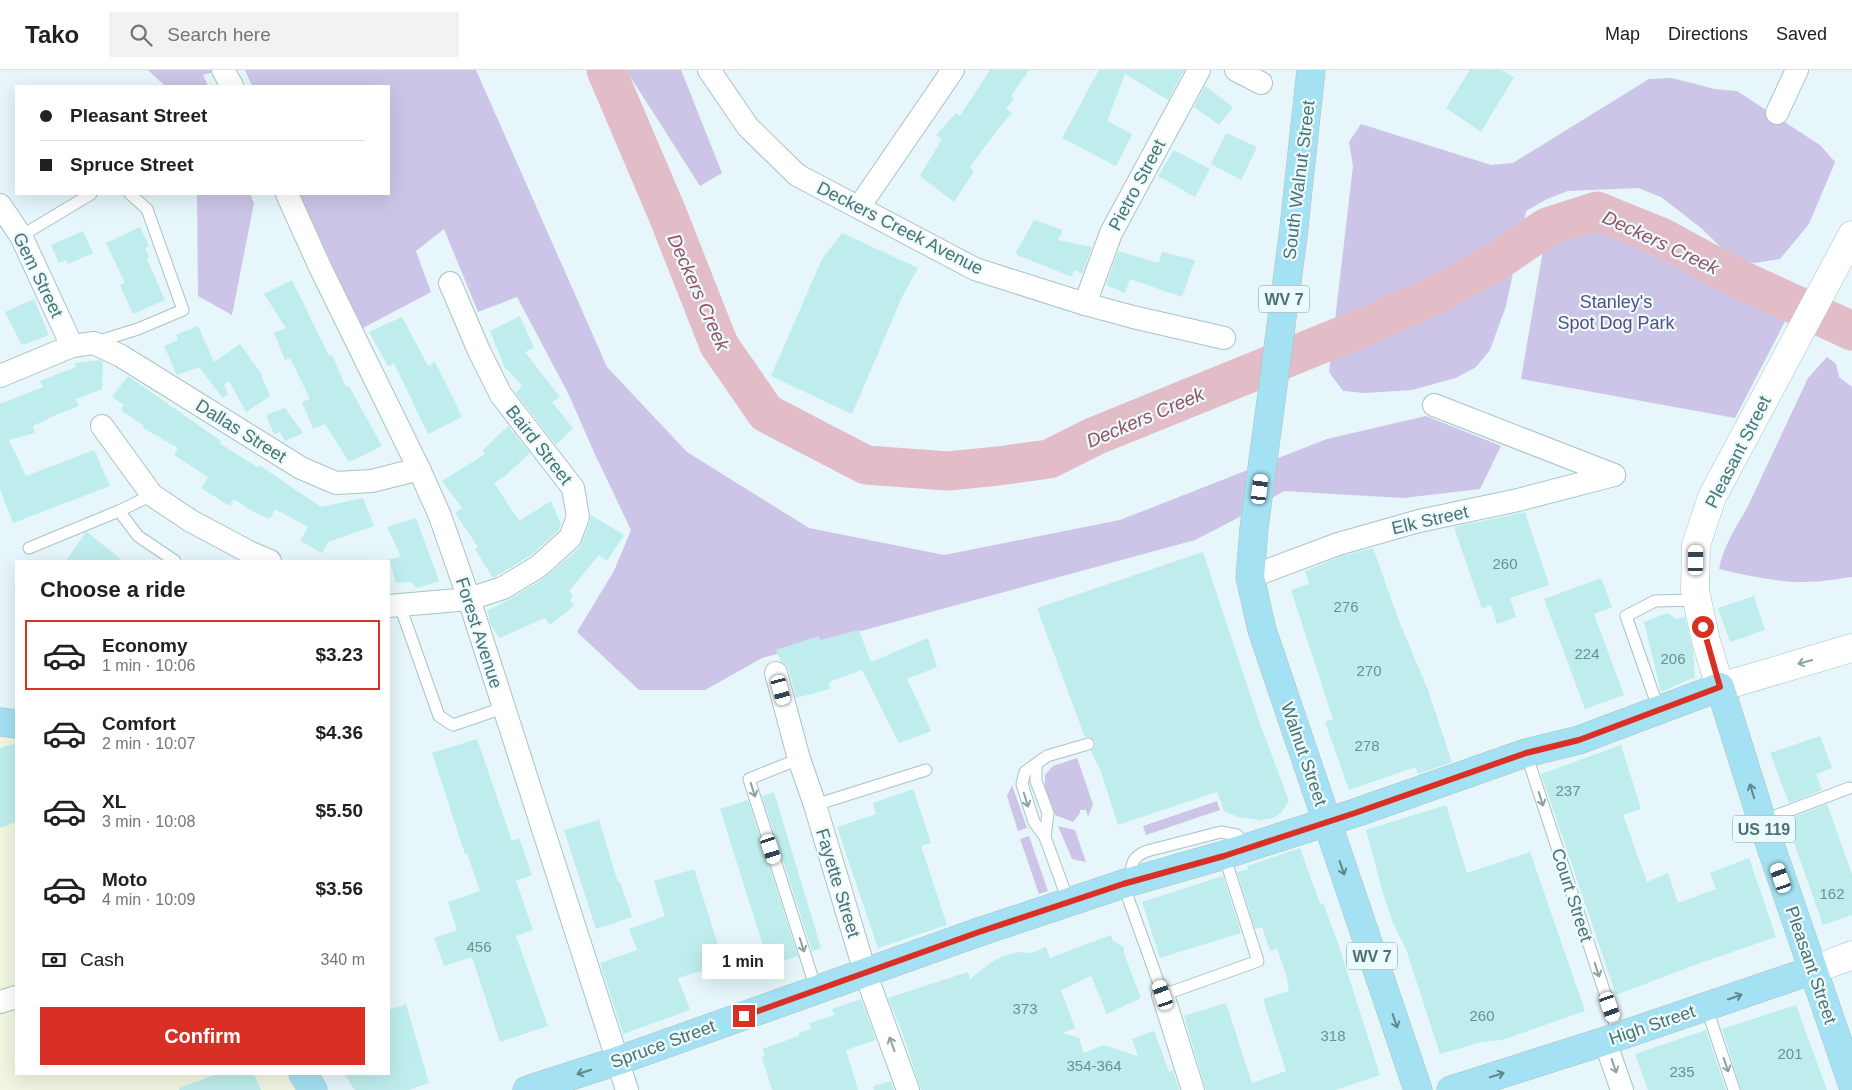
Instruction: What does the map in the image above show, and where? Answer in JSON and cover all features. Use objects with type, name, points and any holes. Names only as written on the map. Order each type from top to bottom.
[{"type":"main road","name":"South Walnut Street","points":[[1254,528],[1293,236],[1311,70]]},
{"type":"main road","name":"Walnut Street","points":[[1254,528],[1250,577],[1262,630],[1418,1090]]},
{"type":"main road","name":"Spruce Street","points":[[527,1090],[617,1061],[979,932],[1126,883],[1224,856],[1526,753],[1579,740],[1720,687]]},
{"type":"main road","name":"Pleasant Street","points":[[1720,687],[1762,821],[1852,1083]]},
{"type":"main road","points":[[0,722],[15,724]]},
{"type":"main road","name":"High Street","points":[[1451,1090],[1612,1039],[1813,970]]},
{"type":"main road","points":[[304,1075],[313,1090]]},
{"type":"street","points":[[223,70],[231,85]]},
{"type":"street","name":"Deckers Creek Avenue","points":[[709,70],[748,127],[796,175],[976,268],[1085,304],[1224,338]]},
{"type":"street","points":[[859,207],[953,70]]},
{"type":"street","name":"Pietro Street","points":[[1085,304],[1111,233],[1199,70]]},
{"type":"street","points":[[1236,70],[1261,83]]},
{"type":"street","points":[[1777,113],[1797,70]]},
{"type":"street","name":"Forest Avenue","points":[[287,195],[323,274],[419,469],[440,516],[469,599],[627,1090]]},
{"type":"street","name":"Gem Street","points":[[0,205],[21,236],[83,345]]},
{"type":"street","name":"Pleasant Street","points":[[1720,687],[1706,641],[1696,596],[1696,545],[1712,497],[1852,235]]},
{"type":"street","name":"Baird Street","points":[[394,606],[469,599],[503,588],[539,566],[570,538],[578,517],[573,488],[501,396],[479,352],[450,283]]},
{"type":"street","points":[[0,376],[83,345]]},
{"type":"street","name":"Dallas Street","points":[[83,345],[121,356],[301,468],[336,483],[372,481],[419,469]]},
{"type":"street","name":"Elk Street","points":[[1250,577],[1338,544],[1419,521],[1518,500],[1614,475],[1434,405]]},
{"type":"street","points":[[102,426],[152,495],[191,521],[268,560]]},
{"type":"street","name":"Spruce Street","points":[[1720,687],[1852,648]]},
{"type":"street","name":"Fayette Street","points":[[776,672],[800,759],[865,972],[908,1090]]},
{"type":"street","name":"High Street","points":[[1813,970],[1852,955]]},
{"type":"street","points":[[1163,995],[1193,1090]]},
{"type":"street","points":[[0,1002],[15,997]]},
{"type":"street","points":[[1612,1039],[1622,1090]]},
{"type":"lane","points":[[21,236],[90,195]]},
{"type":"lane","points":[[83,345],[138,329],[183,310],[147,210],[131,195]]},
{"type":"lane","points":[[29,548],[119,512],[152,495]]},
{"type":"lane","points":[[119,512],[138,536],[173,560]]},
{"type":"lane","points":[[1659,710],[1626,616],[1655,601],[1696,596]]},
{"type":"lane","points":[[394,606],[439,716],[453,725],[503,708]]},
{"type":"lane","points":[[1069,902],[1045,837],[1034,822],[1022,784],[1025,772],[1047,756],[1088,744]]},
{"type":"lane","name":"Court Street","points":[[1526,753],[1612,1039]]},
{"type":"lane","points":[[800,759],[749,779],[816,990]]},
{"type":"lane","points":[[1036,764],[1036,781],[1048,813],[1045,837]]},
{"type":"lane","points":[[815,805],[926,770]]},
{"type":"lane","points":[[1762,821],[1849,788]]},
{"type":"lane","points":[[1224,856],[1258,961],[1163,995],[1126,883],[1132,862],[1138,855],[1147,851],[1221,832],[1237,835],[1250,847]]},
{"type":"lane","points":[[1706,1006],[1734,1090]]},
{"type":"shaded area","points":[[15,724],[15,1075],[303,1075],[311,1090],[0,1090],[0,725]]},
{"type":"green space","points":[[148,70],[220,70],[203,75],[208,85],[164,85]]},
{"type":"green space","points":[[245,70],[476,70],[607,367],[687,452],[809,528],[944,555],[1120,520],[1327,439],[1426,416],[1501,446],[1480,489],[1403,498],[1284,491],[1195,540],[762,658],[705,690],[639,690],[577,632],[614,571],[631,530],[568,393],[517,297],[478,312],[444,229],[416,251],[431,292],[361,329],[300,195],[390,195],[390,85],[252,85]]},
{"type":"green space","points":[[626,70],[681,70],[722,173],[700,186]]},
{"type":"green space","points":[[1672,78],[1715,89],[1737,91],[1820,145],[1835,162],[1809,224],[1780,259],[1755,263],[1733,259],[1701,228],[1661,197],[1638,188],[1568,191],[1547,199],[1526,211],[1506,306],[1490,350],[1476,367],[1456,378],[1412,390],[1365,393],[1343,391],[1329,372],[1353,166],[1349,142],[1361,124],[1491,165],[1513,163],[1649,79]]},
{"type":"green space","points":[[197,195],[250,195],[254,203],[232,315],[198,296]]},
{"type":"green space","name":"Stanley's Spot Dog Park","points":[[1597,211],[1791,310],[1735,418],[1521,379],[1547,227]]},
{"type":"green space","points":[[1827,357],[1836,364],[1839,377],[1852,387],[1852,577],[1817,582],[1794,582],[1762,578],[1719,569],[1727,545],[1747,508],[1808,378]]},
{"type":"green space","points":[[1077,758],[1093,804],[1088,817],[1086,810],[1080,810],[1080,813],[1073,822],[1055,815],[1045,787],[1045,775],[1053,766]]},
{"type":"green space","points":[[1012,785],[1027,828],[1018,831],[1007,796]]},
{"type":"green space","points":[[1217,801],[1220,810],[1146,835],[1143,826]]},
{"type":"green space","points":[[1058,826],[1075,830],[1086,862],[1072,859]]},
{"type":"green space","points":[[1029,836],[1048,891],[1039,894],[1020,839]]},
{"type":"building","points":[[990,70],[1029,70],[1011,96],[1014,99],[1006,108],[1012,113],[970,167],[974,171],[954,202],[920,176],[942,139],[936,135],[956,113],[960,116]]},
{"type":"building","points":[[1099,70],[1184,70],[1168,100],[1125,74],[1107,121],[1132,134],[1116,166],[1062,138]]},
{"type":"building","points":[[1470,70],[1501,70],[1514,77],[1481,132],[1446,108]]},
{"type":"building","points":[[1205,86],[1233,107],[1219,125],[1194,107]]},
{"type":"building","points":[[1226,133],[1257,147],[1241,180],[1211,164]]},
{"type":"building","points":[[1174,150],[1210,169],[1195,197],[1158,176]]},
{"type":"building","points":[[1034,220],[1063,230],[1058,240],[1092,247],[1082,274],[1074,270],[1072,277],[1015,254]]},
{"type":"building","points":[[140,227],[149,246],[145,248],[149,257],[147,259],[165,300],[133,314],[120,285],[125,283],[106,243]]},
{"type":"building","points":[[83,231],[93,253],[68,264],[66,260],[59,263],[51,245]]},
{"type":"building","points":[[842,233],[918,268],[902,297],[852,414],[771,376],[822,259]]},
{"type":"building","points":[[1118,251],[1159,263],[1162,252],[1195,260],[1182,297],[1130,279],[1125,293],[1106,285]]},
{"type":"building","points":[[292,280],[329,356],[332,355],[346,387],[349,386],[382,446],[349,462],[325,424],[313,429],[302,402],[310,399],[290,358],[285,360],[274,333],[286,328],[264,294]]},
{"type":"building","points":[[34,299],[49,335],[22,345],[5,312]]},
{"type":"building","points":[[520,316],[534,348],[525,352],[560,397],[552,402],[573,428],[556,445],[516,393],[522,386],[504,366],[490,331]]},
{"type":"building","points":[[402,317],[428,366],[435,362],[462,417],[428,434],[394,363],[388,366],[369,332]]},
{"type":"building","points":[[198,326],[214,362],[240,344],[260,372],[270,396],[246,412],[229,381],[224,385],[228,395],[223,398],[199,367],[177,375],[164,346],[178,340],[176,335]]},
{"type":"building","points":[[100,360],[103,362],[102,389],[76,399],[79,406],[33,426],[35,433],[9,440],[26,476],[94,450],[110,486],[13,523],[0,489],[0,404],[43,387],[40,381],[76,367],[75,363]]},
{"type":"building","points":[[128,376],[221,441],[219,443],[257,467],[259,465],[321,507],[363,498],[374,526],[328,542],[322,553],[300,541],[308,527],[275,509],[270,519],[252,511],[234,499],[230,506],[201,488],[208,477],[174,455],[178,448],[143,428],[144,426],[121,410],[124,405],[112,397]]},
{"type":"building","points":[[285,408],[303,433],[285,441],[280,432],[274,434],[266,415]]},
{"type":"building","points":[[508,426],[530,453],[505,476],[494,483],[519,521],[551,501],[561,524],[559,530],[531,555],[493,578],[475,549],[478,547],[455,513],[462,508],[442,481],[485,454],[482,451]]},
{"type":"building","points":[[1525,512],[1549,585],[1510,598],[1516,617],[1497,624],[1491,605],[1482,609],[1454,527]]},
{"type":"building","points":[[591,515],[624,535],[607,561],[599,555],[569,591],[573,596],[570,600],[574,606],[550,625],[545,618],[499,638],[491,625],[487,611],[546,577],[579,548]]},
{"type":"building","points":[[416,518],[439,581],[417,588],[410,582],[396,583],[389,559],[401,557],[387,527]]},
{"type":"building","points":[[87,532],[122,560],[67,560]]},
{"type":"building","points":[[1373,548],[1399,621],[1428,690],[1452,762],[1418,774],[1415,767],[1349,790],[1325,722],[1333,719],[1291,590],[1309,584],[1305,571],[1342,556]]},
{"type":"building","points":[[1203,552],[1258,718],[1289,801],[1281,813],[1273,818],[1260,820],[1238,817],[1224,811],[1217,792],[1118,825],[1101,772],[1091,751],[1095,746],[1095,741],[1090,737],[1085,737],[1037,608]]},
{"type":"building","points":[[1601,578],[1612,607],[1594,614],[1624,695],[1585,709],[1544,599]]},
{"type":"building","points":[[1754,596],[1765,630],[1730,642],[1718,608]]},
{"type":"building","points":[[1667,613],[1677,619],[1685,617],[1693,651],[1695,677],[1661,692],[1644,622]]},
{"type":"building","points":[[859,630],[871,662],[928,638],[937,667],[907,679],[931,731],[899,743],[862,670],[829,682],[830,689],[796,698],[789,670],[786,664],[780,660],[776,650],[819,636],[820,640]]},
{"type":"building","points":[[1820,736],[1832,768],[1816,774],[1822,790],[1789,803],[1770,753]]},
{"type":"building","points":[[477,739],[512,841],[519,838],[532,875],[516,881],[533,930],[516,936],[548,1026],[500,1042],[472,957],[444,966],[434,938],[457,930],[448,902],[480,891],[467,853],[465,854],[432,753]]},
{"type":"building","points":[[15,743],[15,822],[0,828],[0,748]]},
{"type":"building","points":[[1621,745],[1641,809],[1623,815],[1647,882],[1668,873],[1678,903],[1716,889],[1710,873],[1749,858],[1776,937],[1616,995],[1541,774]]},
{"type":"building","points":[[913,789],[931,843],[921,846],[947,925],[878,948],[837,827],[876,814],[873,803]]},
{"type":"building","points":[[774,792],[821,948],[812,951],[762,796]]},
{"type":"building","points":[[748,800],[798,956],[769,965],[720,809]]},
{"type":"building","points":[[1827,804],[1852,874],[1852,915],[1823,925],[1786,820]]},
{"type":"building","points":[[1446,805],[1467,873],[1530,852],[1585,1011],[1502,1040],[1481,1042],[1440,1054],[1406,949],[1393,923],[1383,893],[1366,830]]},
{"type":"building","points":[[599,820],[618,883],[620,882],[632,917],[596,929],[564,830]]},
{"type":"building","points":[[1300,848],[1320,904],[1323,903],[1338,943],[1380,1075],[1335,1090],[1206,1090],[1184,1016],[1226,1003],[1252,1083],[1286,1071],[1263,999],[1289,991],[1286,974],[1277,949],[1270,951],[1262,927],[1255,929],[1237,872],[1248,869],[1247,866]]},
{"type":"building","points":[[694,869],[724,964],[678,978],[690,1010],[623,1034],[600,963],[637,950],[629,929],[665,916],[654,881]]},
{"type":"building","points":[[1223,876],[1241,933],[1160,958],[1142,902]]},
{"type":"building","points":[[1111,935],[1113,941],[1124,947],[1124,954],[1141,998],[1107,1014],[1091,976],[1061,990],[1075,1028],[1063,1033],[1079,1038],[1084,1053],[1103,1045],[1138,1056],[1132,1039],[1154,1031],[1169,1072],[1173,1070],[1179,1090],[921,1090],[902,1032],[888,998],[968,972],[970,979],[1003,956],[1018,952],[1031,953],[1046,947],[1050,958]]},
{"type":"building","points":[[861,999],[876,1040],[846,1050],[858,1090],[772,1090],[762,1057],[765,1056],[762,1049],[799,1036],[799,1033],[811,1029],[809,1023],[835,1015],[832,1009]]},
{"type":"building","points":[[406,1004],[429,1083],[408,1090],[355,1090],[345,1075],[390,1075],[390,1010]]},
{"type":"building","points":[[1796,1005],[1827,1090],[1741,1090],[1722,1029]]},
{"type":"building","points":[[1706,1030],[1726,1090],[1648,1090],[1635,1054]]},
{"type":"building","points":[[214,1075],[254,1075],[261,1090],[179,1090],[179,1088]]},
{"type":"building","points":[[891,1081],[894,1090],[874,1090],[873,1086]]},
{"type":"waterway","name":"Deckers Creek","points":[[606,70],[667,213],[719,345],[766,413],[866,465],[948,471],[1049,459],[1095,436],[1371,324],[1431,297],[1493,264],[1547,227],[1597,211],[1661,237],[1733,276],[1852,331]]},
{"type":"route","points":[[744,1016],[979,932],[1123,884],[1224,856],[1355,813],[1526,753],[1579,740],[1720,687],[1703,627]]}]
